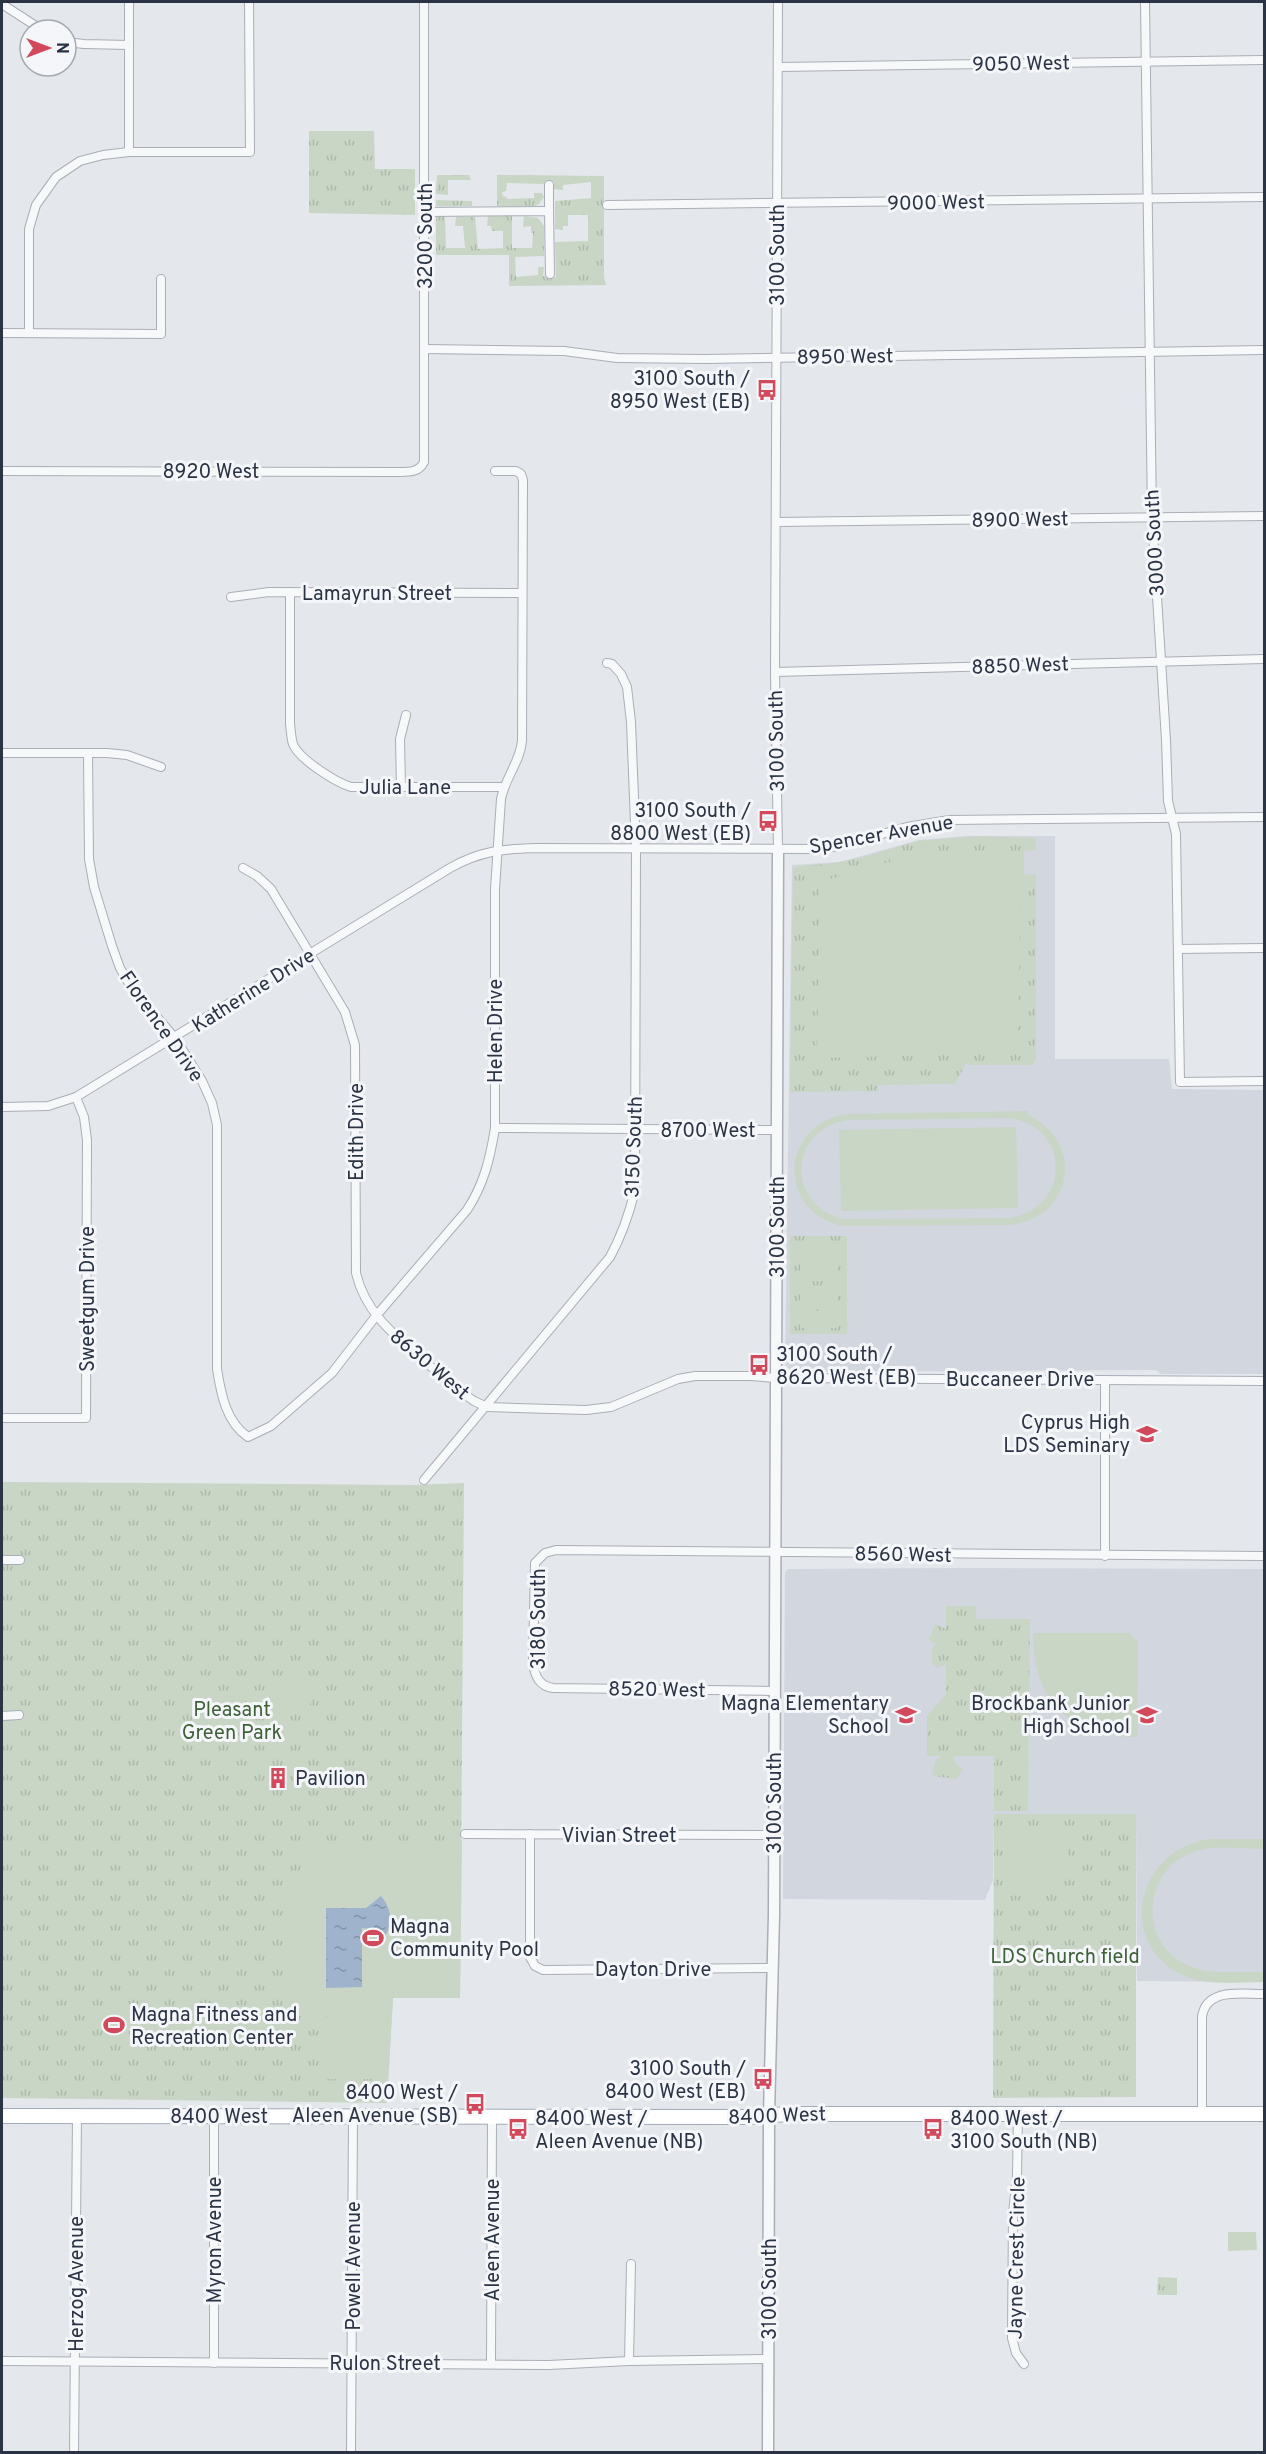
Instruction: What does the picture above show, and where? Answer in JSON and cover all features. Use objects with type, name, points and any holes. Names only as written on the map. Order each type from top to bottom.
[{"type":"main road","name":"8400 West","points":[[2,2116],[1264,2114]]},
{"type":"street","points":[[129,2],[129,152]]},
{"type":"street","points":[[29,333],[29,230],[32,216],[42,194],[56,177],[80,161],[103,154],[250,152],[249,2]]},
{"type":"street","name":"3200 South","points":[[420,468],[424,462],[425,350],[424,2]]},
{"type":"street","name":"3100 South","points":[[768,2452],[776,1378],[778,849],[775,672],[778,2]]},
{"type":"street","name":"3000 South","points":[[1144,2],[1152,518],[1168,801],[1176,834],[1180,1082],[1264,1081]]},
{"type":"street","points":[[2,4],[24,18]]},
{"type":"street","points":[[78,43],[129,45]]},
{"type":"street","name":"9050 West","points":[[778,67],[1264,60]]},
{"type":"street","points":[[549,185],[550,274]]},
{"type":"street","name":"9000 West","points":[[607,205],[777,205],[1264,197]]},
{"type":"street","points":[[424,212],[549,212]]},
{"type":"street","points":[[2,333],[161,334],[161,279]]},
{"type":"street","name":"8950 West","points":[[425,350],[564,351],[642,359],[763,359],[1264,350]]},
{"type":"street","name":"8920 West","points":[[2,471],[410,472],[420,468]]},
{"type":"street","name":"Helen Drive","points":[[248,1437],[271,1426],[332,1373],[376,1316],[467,1210],[476,1197],[490,1164],[495,1128],[495,889],[498,849],[503,787],[516,765],[522,741],[522,474],[516,471],[495,471]]},
{"type":"street","name":"8900 West","points":[[776,522],[1264,516]]},
{"type":"street","name":"Lamayrun Street","points":[[231,597],[290,592],[522,593]]},
{"type":"street","name":"Julia Lane","points":[[290,592],[290,724],[293,743],[297,750],[325,773],[345,785],[356,788],[503,787]]},
{"type":"street","name":"8850 West","points":[[775,672],[1264,659]]},
{"type":"street","name":"3150 South","points":[[424,1480],[610,1257],[622,1235],[635,1190],[636,849],[630,705],[621,674],[612,664],[607,663]]},
{"type":"street","points":[[401,787],[400,739],[406,715]]},
{"type":"street","points":[[2,753],[127,755],[161,767]]},
{"type":"street","name":"Florence Drive","points":[[88,753],[87,830],[94,887],[120,968],[131,987],[175,1038],[202,1081],[212,1103],[217,1125],[217,1369],[224,1403],[238,1430],[248,1437]]},
{"type":"street","name":"Spencer Avenue","points":[[498,849],[778,849],[840,846],[907,827],[949,820],[1264,817]]},
{"type":"street","name":"Katherine Drive","points":[[2,1107],[48,1106],[76,1097],[459,863],[498,849]]},
{"type":"street","name":"Edith Drive","points":[[243,868],[257,876],[271,889],[345,1012],[356,1045],[356,1273],[360,1289],[376,1316]]},
{"type":"street","points":[[1178,949],[1264,948]]},
{"type":"street","name":"Sweetgum Drive","points":[[2,1418],[86,1418],[87,1140],[84,1118],[76,1097]]},
{"type":"street","name":"8700 West","points":[[495,1128],[777,1130]]},
{"type":"street","name":"8630 West","points":[[376,1316],[459,1391],[487,1407]]},
{"type":"street","name":"Buccaneer Drive","points":[[487,1407],[540,1410],[600,1409],[678,1379],[695,1376],[1264,1381]]},
{"type":"street","points":[[1105,1556],[1106,1380]]},
{"type":"street","name":"8560 West","points":[[542,1555],[556,1550],[1264,1556]]},
{"type":"street","name":"3180 South","points":[[541,1683],[535,1674],[533,1663],[534,1567],[542,1555]]},
{"type":"street","points":[[2,1560],[20,1560]]},
{"type":"street","name":"8520 West","points":[[541,1683],[553,1688],[774,1691]]},
{"type":"street","points":[[2,1716],[19,1715]]},
{"type":"street","name":"Vivian Street","points":[[465,1834],[774,1835]]},
{"type":"street","name":"Dayton Drive","points":[[530,1834],[530,1957],[535,1966],[543,1970],[773,1968]]},
{"type":"street","points":[[1202,2114],[1202,2017],[1205,2006],[1212,1998],[1221,1995],[1262,1994]]},
{"type":"street","name":"Jayne Crest Circle","points":[[1018,2113],[1017,2176],[1013,2213],[1012,2338],[1016,2353],[1024,2364]]},
{"type":"street","name":"Herzog Avenue","points":[[74,2452],[77,2116]]},
{"type":"street","name":"Powell Avenue","points":[[351,2452],[353,2116]]},
{"type":"street","name":"Myron Avenue","points":[[214,2117],[214,2363]]},
{"type":"street","name":"Aleen Avenue","points":[[491,2363],[492,2117]]},
{"type":"street","points":[[629,2361],[631,2264]]},
{"type":"street","name":"Rulon Street","points":[[2,2361],[559,2365],[629,2361],[768,2359]]},
{"type":"shaded area","points":[[965,836],[1055,836],[1055,1059],[1169,1059],[1172,1089],[1264,1090],[1264,1374],[1161,1374],[1156,1370],[792,1372],[785,1364],[792,865],[840,862],[919,840]]},
{"type":"shaded area","points":[[788,1569],[1264,1569],[1264,1982],[1137,1981],[1136,1814],[994,1814],[993,1880],[985,1900],[783,1899],[785,1572]]},
{"type":"green space","points":[[309,131],[374,131],[375,169],[415,169],[415,215],[309,213]]},
{"type":"green space","points":[[437,175],[469,175],[471,180],[448,180],[448,195],[436,194]]},
{"type":"green space","points":[[497,175],[604,176],[604,277],[606,285],[509,286],[509,255],[436,255],[436,216],[444,216],[445,219],[446,248],[465,248],[463,226],[455,226],[456,217],[475,217],[478,249],[503,248],[503,231],[492,231],[491,226],[487,226],[488,216],[512,216],[512,248],[532,248],[533,233],[531,233],[531,226],[523,227],[524,216],[538,218],[544,226],[544,256],[515,257],[516,277],[538,275],[538,267],[544,267],[543,276],[551,280],[551,277],[556,277],[555,242],[588,241],[588,215],[568,215],[568,226],[563,226],[563,230],[555,229],[555,201],[591,198],[591,182],[563,185],[563,190],[554,189],[554,182],[545,182],[545,184],[507,183],[506,191],[502,192],[507,199],[534,198],[534,193],[542,193],[544,197],[539,204],[534,206],[497,206]]},
{"type":"green space","points":[[436,200],[472,201],[472,206],[436,206]]},
{"type":"green space","points":[[977,836],[1035,838],[1036,850],[1024,851],[1024,874],[1036,875],[1036,1060],[1032,1065],[970,1065],[966,1063],[955,1084],[878,1085],[878,1091],[790,1092],[793,869],[798,866],[828,864],[864,857],[917,841]]},
{"type":"green space","points":[[917,854],[1021,855],[1018,1043],[1012,1053],[817,1058],[820,882]]},
{"type":"green space","points":[[935,1066],[935,1069],[868,1070],[868,1068]]},
{"type":"green space","points":[[1028,1111],[1028,1115],[1046,1127],[1058,1143],[1064,1160],[1064,1178],[1058,1195],[1047,1209],[1031,1220],[1009,1225],[843,1226],[821,1217],[805,1203],[797,1186],[795,1167],[799,1148],[810,1132],[827,1120],[850,1114]],"holes":[[[1008,1118],[1029,1124],[1044,1135],[1053,1150],[1056,1167],[1053,1184],[1044,1199],[1030,1211],[1009,1218],[843,1219],[824,1211],[811,1198],[803,1183],[802,1166],[805,1150],[815,1136],[830,1125],[850,1120]]]},
{"type":"green space","points":[[1016,1127],[1018,1208],[841,1211],[839,1130]]},
{"type":"green space","points":[[790,1236],[847,1236],[847,1334],[790,1334]]},
{"type":"green space","points":[[800,1241],[838,1241],[838,1258],[800,1258]]},
{"type":"green space","points":[[800,1264],[838,1264],[838,1281],[800,1281]]},
{"type":"green space","points":[[800,1287],[838,1287],[838,1304],[800,1304]]},
{"type":"green space","points":[[800,1311],[838,1311],[838,1328],[800,1328]]},
{"type":"green space","name":"Pleasant Green Park","points":[[2,1482],[412,1485],[464,1483],[460,1998],[393,1998],[387,2103],[2,2098]]},
{"type":"green space","points":[[946,1606],[976,1606],[976,1619],[1030,1619],[1028,1811],[994,1811],[994,1756],[953,1756],[956,1764],[963,1770],[956,1779],[934,1776],[932,1773],[936,1760],[941,1756],[927,1756],[927,1716],[946,1694],[946,1665],[937,1668],[932,1663],[932,1649],[936,1644],[929,1640],[935,1624],[946,1629]]},
{"type":"green space","points":[[1033,1633],[1129,1633],[1138,1642],[1137,1737],[1092,1730],[1074,1722],[1060,1710],[1048,1696],[1040,1678]]},
{"type":"green space","points":[[269,1684],[310,1684],[310,1709],[269,1709]]},
{"type":"green space","points":[[203,1699],[242,1699],[242,1723],[203,1723]]},
{"type":"green space","name":"LDS Church field","points":[[994,1814],[1136,1814],[1136,2097],[993,2098]]},
{"type":"green space","points":[[1014,1833],[1067,1833],[1065,1867],[1055,1885],[1047,1891],[1024,1896],[1015,1896],[1006,1892],[1007,1840]]},
{"type":"green space","points":[[1211,1839],[1264,1839],[1264,1849],[1200,1850],[1175,1862],[1163,1875],[1156,1891],[1153,1908],[1154,1925],[1160,1941],[1171,1955],[1187,1965],[1215,1972],[1264,1972],[1264,1982],[1215,1983],[1187,1977],[1164,1963],[1150,1944],[1143,1923],[1143,1900],[1151,1879],[1165,1860],[1185,1846]]},
{"type":"green space","name":"Magna Community Pool","points":[[304,1841],[462,1841],[460,1998],[393,1998],[388,2079],[326,2079],[327,2013],[285,2012],[286,1878],[304,1878]]},
{"type":"green space","points":[[1228,2232],[1256,2232],[1257,2250],[1228,2251]]},
{"type":"green space","points":[[1158,2277],[1177,2278],[1177,2295],[1157,2295]]},
{"type":"water","points":[[381,1896],[390,1913],[390,1925],[380,1942],[368,1929],[362,1928],[362,1987],[326,1988],[326,1908],[366,1908]]},
{"type":"place","name":"3100 South / 8950 West (EB)","points":[[767,390]]},
{"type":"place","name":"3100 South / 8800 West (EB)","points":[[768,821]]},
{"type":"place","name":"3100 South / 8620 West (EB)","points":[[759,1365]]},
{"type":"place","name":"Cyprus High LDS Seminary","points":[[1147,1434]]},
{"type":"place","name":"Magna Elementary School","points":[[906,1715]]},
{"type":"place","name":"Brockbank Junior High School","points":[[1147,1715]]},
{"type":"place","name":"Pavilion","points":[[278,1778]]},
{"type":"place","name":"Magna Community Pool","points":[[373,1938]]},
{"type":"place","name":"Magna Fitness and Recreation Center","points":[[114,2025]]},
{"type":"place","name":"3100 South / 8400 West (EB)","points":[[763,2079]]},
{"type":"place","name":"8400 West / Aleen Avenue (SB)","points":[[475,2104]]},
{"type":"place","name":"8400 West / Aleen Avenue (NB)","points":[[518,2129]]},
{"type":"place","name":"8400 West / 3100 South (NB)","points":[[933,2129]]}]
